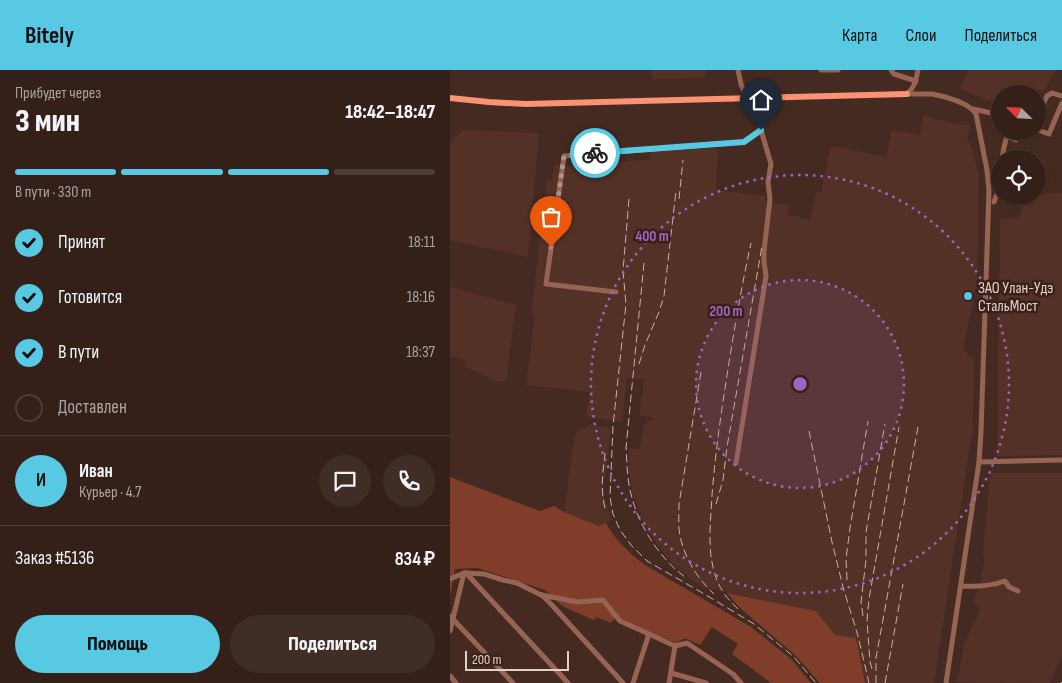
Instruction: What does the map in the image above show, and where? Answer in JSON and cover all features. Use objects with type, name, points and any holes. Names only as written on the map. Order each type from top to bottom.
[{"type":"main road","points":[[450,98],[526,104],[907,94]]},
{"type":"street","points":[[740,70],[741,84],[747,98]]},
{"type":"street","points":[[821,70],[838,70]]},
{"type":"street","points":[[892,70],[894,74],[915,83],[926,94]]},
{"type":"street","points":[[907,94],[912,90],[918,70]]},
{"type":"street","points":[[1046,98],[1052,93],[1062,96]]},
{"type":"street","points":[[907,94],[942,96],[973,109],[991,114]]},
{"type":"street","points":[[736,463],[766,276],[764,251],[770,199],[768,182],[771,164],[761,130],[757,98]]},
{"type":"street","points":[[1046,133],[1049,134],[1062,103]]},
{"type":"street","points":[[946,683],[982,432],[989,190],[976,114],[973,109]]},
{"type":"street","points":[[616,292],[546,284],[564,156],[744,142],[761,130]]},
{"type":"street","points":[[979,462],[1062,460]]},
{"type":"street","points":[[450,579],[465,573],[484,574],[517,583],[541,595],[623,683]]},
{"type":"street","points":[[450,631],[451,618],[465,573]]},
{"type":"street","points":[[465,573],[568,683]]},
{"type":"street","points":[[961,586],[996,585],[1005,581],[1009,587],[1018,591]]},
{"type":"street","points":[[541,595],[578,602],[603,600],[620,621],[675,646],[687,643],[733,674],[741,683]]},
{"type":"street","points":[[451,618],[513,683]]},
{"type":"street","points":[[633,683],[649,634]]},
{"type":"street","points":[[669,683],[675,646]]},
{"type":"street","points":[[671,673],[706,683]]},
{"type":"street","points":[[450,676],[456,683]]},
{"type":"shaded area","points":[[652,70],[705,70],[705,78],[652,79]]},
{"type":"shaded area","points":[[968,70],[1056,70],[1046,87],[1046,85],[991,85],[991,102],[960,88]]},
{"type":"shaded area","points":[[924,114],[938,120],[970,124],[967,143],[970,143],[979,176],[977,280],[963,351],[974,358],[973,426],[934,683],[865,683],[856,638],[835,635],[816,611],[702,587],[670,561],[657,545],[645,525],[633,495],[629,471],[628,448],[640,449],[644,423],[652,420],[651,417],[639,415],[644,379],[627,378],[622,422],[586,415],[590,392],[526,385],[535,315],[531,314],[547,179],[552,180],[554,165],[601,168],[602,164],[651,159],[651,151],[718,148],[716,190],[765,196],[766,202],[789,205],[788,214],[810,221],[816,191],[821,192],[831,146],[886,157],[892,130],[920,135]]},
{"type":"shaded area","points":[[463,130],[539,133],[528,257],[450,240],[450,143]]},
{"type":"shaded area","points":[[1062,193],[1062,455],[997,456],[1000,219],[1019,218],[1023,205],[1046,205],[1046,194]]},
{"type":"shaded area","points":[[450,287],[516,305],[506,381],[498,382],[464,366],[466,360],[450,356]]},
{"type":"shaded area","points":[[590,424],[611,428],[604,485],[605,499],[612,520],[599,526],[564,512],[575,434]]},
{"type":"shaded area","points":[[990,473],[1062,473],[1062,656],[1050,683],[955,682],[959,673],[964,644],[981,608],[974,604],[975,594],[980,586],[985,555],[983,555]]},
{"type":"shaded area","points":[[450,477],[540,511],[554,506],[599,526],[606,523],[618,541],[639,561],[751,627],[792,660],[811,683],[771,683],[732,654],[738,644],[712,627],[700,645],[685,638],[676,643],[615,618],[611,623],[596,617],[594,620],[562,606],[545,590],[478,568],[455,569],[450,596]]},
{"type":"shaded area","points":[[727,593],[816,611],[835,635],[856,638],[865,683],[820,683],[796,656],[739,607]]},
{"type":"railway","points":[[679,199],[683,160]]},
{"type":"railway","points":[[639,364],[664,296],[676,191]]},
{"type":"railway","points":[[629,199],[623,271],[626,304],[613,426],[610,497],[613,514],[620,530],[631,545],[647,561],[754,624],[794,657],[816,683]]},
{"type":"railway","points":[[738,609],[723,592],[716,577],[712,562],[710,533],[713,481],[722,410],[737,312],[751,243]]},
{"type":"railway","points":[[716,504],[723,480],[762,246]]},
{"type":"railway","points":[[644,263],[626,448],[628,477],[634,506],[651,540],[667,561],[685,577]]},
{"type":"railway","points":[[701,372],[679,504],[679,528],[688,560],[697,575],[714,594]]},
{"type":"railway","points":[[847,580],[846,559],[850,528],[868,421]]},
{"type":"railway","points":[[863,616],[861,602],[866,560],[866,532],[885,424]]},
{"type":"railway","points":[[872,669],[867,620],[869,599],[899,427]]},
{"type":"railway","points":[[876,683],[876,658],[918,427]]},
{"type":"railway","points":[[809,431],[832,542],[869,683]]},
{"type":"railway","points":[[605,453],[602,487],[605,508]]},
{"type":"railway","points":[[885,683],[903,584]]},
{"type":"way so far","points":[[551,247],[564,156],[595,153]]},
{"type":"place","name":"ЗАО Улан-Удэ СтальМост","points":[[968,296]]},
{"type":"route","points":[[595,153],[744,142],[761,130]]}]
